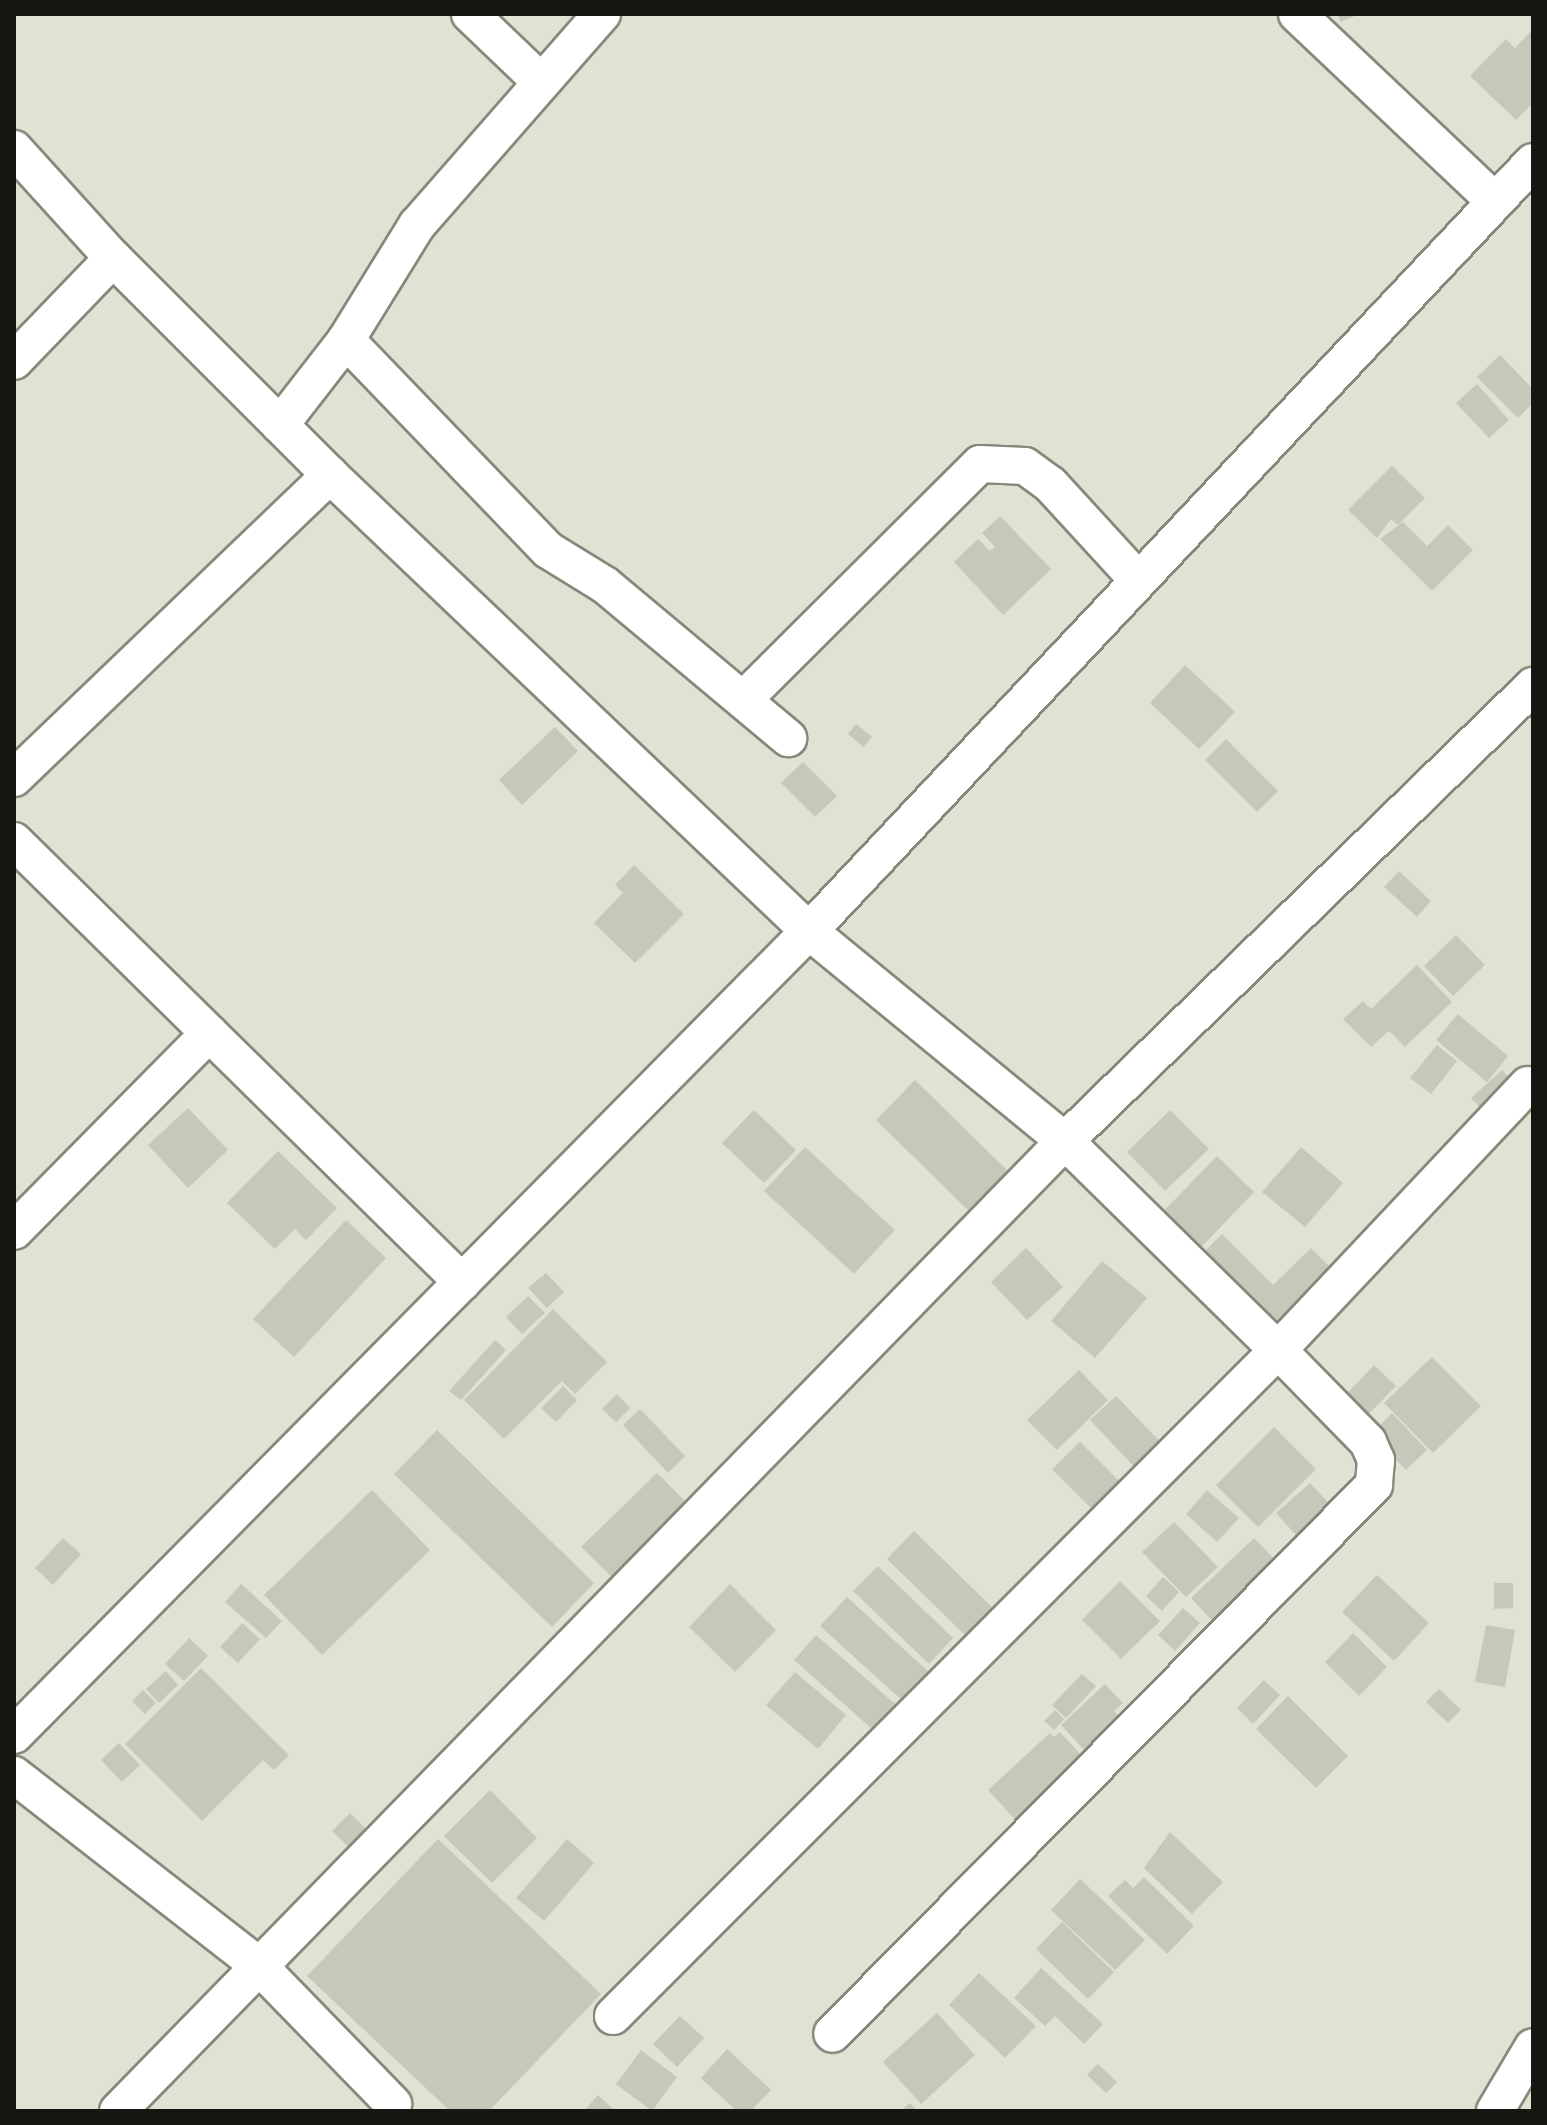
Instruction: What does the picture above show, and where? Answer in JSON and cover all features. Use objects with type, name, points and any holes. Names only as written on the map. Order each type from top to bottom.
[{"type":"street","points":[[470,14],[540,81]]},
{"type":"street","points":[[280,425],[346,340],[417,225],[540,81],[602,14]]},
{"type":"street","points":[[1297,14],[1494,200]]},
{"type":"street","points":[[14,149],[113,258],[330,475],[809,931],[1065,1141],[1368,1442],[1376,1460],[1374,1485],[832,2034]]},
{"type":"street","points":[[14,1735],[809,931],[1533,162]]},
{"type":"street","points":[[14,361],[113,258]]},
{"type":"street","points":[[346,340],[548,550],[605,585],[788,738]]},
{"type":"street","points":[[743,700],[980,464],[1025,466],[1050,484],[1138,580]]},
{"type":"street","points":[[14,778],[330,475]]},
{"type":"street","points":[[118,2111],[1065,1141],[1533,686]]},
{"type":"street","points":[[14,841],[462,1282]]},
{"type":"street","points":[[14,1231],[209,1033]]},
{"type":"street","points":[[613,2016],[1278,1350],[1528,1085]]},
{"type":"street","points":[[14,1775],[258,1965],[393,2104]]},
{"type":"street","points":[[1495,2111],[1533,2047]]},
{"type":"building","points":[[1337,14],[1359,14],[1341,22]]},
{"type":"building","points":[[1533,29],[1533,103],[1516,120],[1470,76],[1506,39],[1515,48]]},
{"type":"building","points":[[1500,355],[1533,389],[1533,403],[1518,418],[1477,377]]},
{"type":"building","points":[[1477,384],[1509,420],[1489,438],[1456,403]]},
{"type":"building","points":[[1392,466],[1425,498],[1398,525],[1391,519],[1377,538],[1348,510]]},
{"type":"building","points":[[1000,516],[1051,569],[1003,615],[954,562],[978,539],[990,551],[995,547],[982,533]]},
{"type":"building","points":[[1403,522],[1427,546],[1448,525],[1473,550],[1432,591],[1380,539]]},
{"type":"building","points":[[1185,665],[1235,712],[1199,749],[1150,703]]},
{"type":"building","points":[[856,724],[872,737],[863,747],[848,734]]},
{"type":"building","points":[[555,727],[578,751],[522,805],[499,780]]},
{"type":"building","points":[[1226,739],[1278,791],[1257,812],[1205,760]]},
{"type":"building","points":[[803,762],[837,796],[815,817],[781,783]]},
{"type":"building","points":[[634,865],[684,914],[635,963],[594,923],[623,893],[615,885]]},
{"type":"building","points":[[1399,871],[1431,901],[1417,917],[1384,887]]},
{"type":"building","points":[[1456,935],[1485,965],[1453,996],[1424,966]]},
{"type":"building","points":[[1417,965],[1452,1002],[1405,1047],[1389,1031],[1371,1047],[1343,1019],[1363,1001],[1371,1009]]},
{"type":"building","points":[[1458,1014],[1508,1056],[1487,1082],[1436,1040]]},
{"type":"building","points":[[1437,1045],[1457,1061],[1431,1094],[1410,1078]]},
{"type":"building","points":[[1502,1070],[1520,1088],[1489,1117],[1471,1098]]},
{"type":"building","points":[[915,1080],[1010,1173],[970,1212],[876,1120]]},
{"type":"building","points":[[188,1108],[228,1150],[188,1188],[148,1145]]},
{"type":"building","points":[[754,1110],[796,1150],[764,1183],[722,1143]]},
{"type":"building","points":[[1170,1110],[1209,1149],[1165,1191],[1127,1152]]},
{"type":"building","points":[[805,1147],[895,1230],[854,1274],[764,1191]]},
{"type":"building","points":[[1301,1147],[1343,1183],[1305,1227],[1262,1192]]},
{"type":"building","points":[[278,1151],[337,1208],[306,1240],[295,1229],[275,1249],[227,1203]]},
{"type":"building","points":[[1217,1156],[1254,1192],[1190,1259],[1152,1223]]},
{"type":"building","points":[[346,1220],[386,1258],[294,1357],[253,1319]]},
{"type":"building","points":[[1222,1234],[1273,1285],[1311,1248],[1349,1286],[1285,1348],[1197,1259]]},
{"type":"building","points":[[1026,1248],[1063,1287],[1027,1320],[991,1282]]},
{"type":"building","points":[[1102,1261],[1147,1298],[1095,1358],[1051,1321]]},
{"type":"building","points":[[546,1273],[564,1292],[547,1308],[528,1288]]},
{"type":"building","points":[[528,1296],[545,1313],[522,1334],[506,1317]]},
{"type":"building","points":[[553,1309],[607,1362],[575,1394],[562,1381],[504,1439],[464,1400]]},
{"type":"building","points":[[495,1340],[506,1350],[461,1400],[449,1391]]},
{"type":"building","points":[[1432,1357],[1481,1406],[1433,1453],[1384,1403]]},
{"type":"building","points":[[1374,1365],[1396,1386],[1357,1426],[1335,1406]]},
{"type":"building","points":[[1079,1370],[1108,1400],[1057,1450],[1027,1420]]},
{"type":"building","points":[[563,1386],[577,1400],[556,1422],[541,1408]]},
{"type":"building","points":[[617,1394],[630,1408],[616,1422],[602,1409]]},
{"type":"building","points":[[1116,1396],[1171,1453],[1145,1478],[1090,1420]]},
{"type":"building","points":[[640,1409],[685,1456],[668,1473],[623,1425]]},
{"type":"building","points":[[1392,1413],[1427,1450],[1406,1470],[1371,1434]]},
{"type":"building","points":[[1274,1427],[1316,1469],[1258,1527],[1216,1485]]},
{"type":"building","points":[[437,1430],[594,1583],[552,1627],[394,1474]]},
{"type":"building","points":[[1080,1442],[1129,1491],[1102,1519],[1052,1469]]},
{"type":"building","points":[[657,1473],[698,1514],[623,1588],[581,1547]]},
{"type":"building","points":[[1310,1483],[1350,1526],[1316,1557],[1276,1513]]},
{"type":"building","points":[[372,1490],[430,1550],[322,1655],[264,1595]]},
{"type":"building","points":[[1207,1490],[1239,1518],[1217,1542],[1186,1514]]},
{"type":"building","points":[[1174,1522],[1218,1567],[1186,1597],[1142,1552]]},
{"type":"building","points":[[914,1531],[998,1613],[971,1641],[887,1559]]},
{"type":"building","points":[[63,1538],[81,1554],[53,1585],[35,1568]]},
{"type":"building","points":[[1254,1538],[1275,1560],[1230,1640],[1191,1598]]},
{"type":"building","points":[[878,1566],[953,1638],[929,1664],[853,1591]]},
{"type":"building","points":[[1377,1575],[1429,1623],[1394,1661],[1342,1612]]},
{"type":"building","points":[[1163,1577],[1179,1592],[1162,1611],[1146,1596]]},
{"type":"building","points":[[1120,1581],[1160,1621],[1121,1659],[1082,1620]]},
{"type":"building","points":[[1494,1583],[1513,1583],[1513,1608],[1494,1609]]},
{"type":"building","points":[[241,1584],[282,1621],[266,1638],[225,1602]]},
{"type":"building","points":[[730,1584],[776,1630],[735,1672],[689,1627]]},
{"type":"building","points":[[847,1597],[932,1675],[906,1704],[820,1626]]},
{"type":"building","points":[[1183,1608],[1200,1623],[1175,1651],[1158,1635]]},
{"type":"building","points":[[242,1623],[260,1639],[238,1663],[220,1647]]},
{"type":"building","points":[[1486,1625],[1515,1630],[1505,1687],[1475,1682]]},
{"type":"building","points":[[1353,1633],[1387,1667],[1359,1696],[1325,1662]]},
{"type":"building","points":[[816,1635],[902,1710],[879,1735],[794,1660]]},
{"type":"building","points":[[189,1638],[208,1656],[184,1681],[165,1664]]},
{"type":"building","points":[[201,1668],[289,1755],[274,1770],[263,1760],[202,1821],[125,1744]]},
{"type":"building","points":[[166,1671],[178,1685],[159,1703],[146,1689]]},
{"type":"building","points":[[795,1672],[846,1715],[818,1749],[766,1705]]},
{"type":"building","points":[[1082,1674],[1096,1686],[1066,1718],[1052,1705]]},
{"type":"building","points":[[1264,1680],[1280,1695],[1253,1724],[1237,1708]]},
{"type":"building","points":[[1105,1684],[1123,1703],[1114,1711],[1134,1732],[1098,1765],[1061,1725]]},
{"type":"building","points":[[1439,1689],[1461,1710],[1448,1723],[1426,1702]]},
{"type":"building","points":[[143,1690],[156,1703],[145,1714],[132,1701]]},
{"type":"building","points":[[1288,1696],[1348,1756],[1316,1788],[1256,1729]]},
{"type":"building","points":[[1055,1710],[1064,1719],[1054,1730],[1044,1721]]},
{"type":"building","points":[[1060,1732],[1094,1769],[1023,1828],[988,1790],[1050,1733],[1054,1737]]},
{"type":"building","points":[[119,1743],[140,1765],[122,1782],[101,1760]]},
{"type":"building","points":[[490,1790],[537,1838],[492,1883],[444,1836]]},
{"type":"building","points":[[350,1813],[374,1837],[356,1854],[332,1831]]},
{"type":"building","points":[[1170,1832],[1223,1882],[1192,1914],[1144,1868]]},
{"type":"building","points":[[438,1839],[601,1994],[489,2111],[450,2111],[307,1976]]},
{"type":"building","points":[[567,1839],[594,1863],[544,1921],[516,1898]]},
{"type":"building","points":[[1144,1877],[1194,1926],[1167,1954],[1108,1896],[1125,1880],[1133,1888]]},
{"type":"building","points":[[1080,1879],[1145,1940],[1115,1970],[1051,1910]]},
{"type":"building","points":[[1062,1922],[1114,1972],[1088,1999],[1036,1949]]},
{"type":"building","points":[[1041,1968],[1103,2024],[1084,2044],[1055,2016],[1045,2026],[1014,1998]]},
{"type":"building","points":[[979,1973],[1036,2026],[1005,2058],[949,2005]]},
{"type":"building","points":[[937,2013],[975,2055],[921,2104],[883,2062]]},
{"type":"building","points":[[680,2016],[704,2038],[677,2067],[653,2044]]},
{"type":"building","points":[[727,2049],[771,2090],[751,2111],[737,2111],[701,2078]]},
{"type":"building","points":[[641,2050],[677,2077],[652,2111],[616,2084]]},
{"type":"building","points":[[1098,2064],[1117,2082],[1106,2093],[1087,2075]]},
{"type":"building","points":[[598,2095],[615,2111],[584,2111]]},
{"type":"building","points":[[910,2103],[918,2111],[901,2111]]}]
